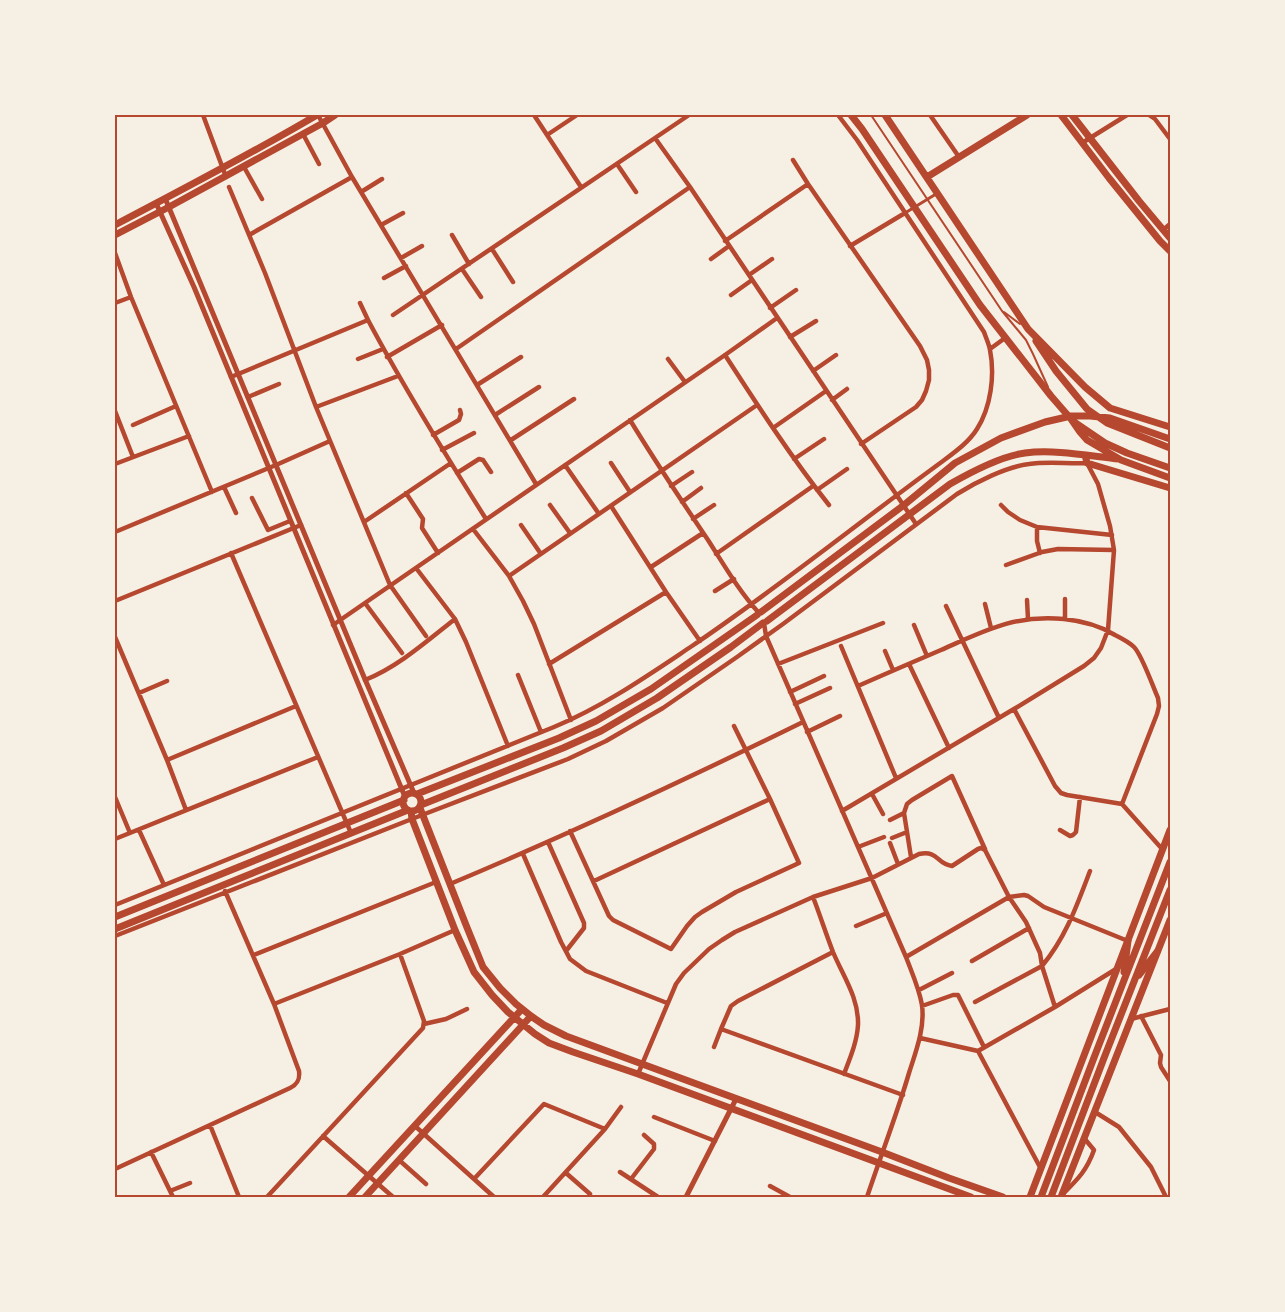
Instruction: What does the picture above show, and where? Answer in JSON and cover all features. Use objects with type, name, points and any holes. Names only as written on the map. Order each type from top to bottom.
[{"type":"main road","points":[[115,225],[318,115]]},
{"type":"main road","points":[[115,235],[170,208],[336,115]]},
{"type":"main road","points":[[851,115],[862,128],[980,305],[1071,419],[1104,443],[1170,468]]},
{"type":"main road","points":[[885,115],[1056,371],[1087,409],[1107,423],[1170,448]]},
{"type":"main road","points":[[927,178],[1027,115]]},
{"type":"main road","points":[[1061,115],[1155,235],[1170,251]]},
{"type":"main road","points":[[1072,115],[1170,238]]},
{"type":"main road","points":[[1028,329],[1085,387],[1110,408],[1170,426]]},
{"type":"main road","points":[[115,917],[346,823],[408,795],[415,794],[559,738],[596,721],[651,689],[759,613],[904,506],[955,463],[1001,438],[1045,422],[1071,416],[1090,416],[1110,418],[1170,439]]},
{"type":"main road","points":[[1071,419],[1088,440],[1121,460],[1170,478]]},
{"type":"main road","points":[[115,929],[351,834],[410,811],[421,809],[601,731],[656,698],[731,648],[909,514],[961,478],[1016,454],[1038,452],[1086,459],[1121,460]]},
{"type":"main road","points":[[1086,459],[1170,488]]},
{"type":"main road","points":[[759,613],[764,612],[767,615],[768,618],[765,622]]},
{"type":"main road","points":[[415,794],[421,799],[421,809],[483,967],[500,988],[522,1009],[544,1025],[566,1036],[1002,1197]]},
{"type":"main road","points":[[405,798],[404,806],[410,811],[454,930],[474,972],[492,996],[535,1034],[549,1043],[573,1052],[638,1074],[971,1197]]},
{"type":"main road","points":[[1030,1197],[1170,830]]},
{"type":"main road","points":[[1041,1197],[1170,862]]},
{"type":"main road","points":[[1051,1197],[1170,890]]},
{"type":"main road","points":[[1061,1196],[1170,920]]},
{"type":"main road","points":[[1124,980],[1128,941]]},
{"type":"main road","points":[[1133,983],[1157,952]]},
{"type":"main road","points":[[350,1197],[522,1009]]},
{"type":"main road","points":[[365,1197],[531,1016]]},
{"type":"main road","points":[[946,1188],[949,1178]]},
{"type":"street","points":[[204,115],[226,177]]},
{"type":"street","points":[[318,115],[352,178],[536,484]]},
{"type":"street","points":[[534,115],[581,187]]},
{"type":"street","points":[[547,135],[578,115]]},
{"type":"street","points":[[676,115],[680,121]]},
{"type":"street","points":[[394,315],[689,115]]},
{"type":"street","points":[[115,905],[571,720],[612,698],[644,679],[751,604],[943,461],[976,430],[984,415],[992,382],[990,349],[984,332],[857,140],[838,115]]},
{"type":"street","points":[[930,115],[959,157]]},
{"type":"street","points":[[1082,143],[1127,115]]},
{"type":"street","points":[[1149,115],[1155,119],[1170,139]]},
{"type":"street","points":[[303,134],[319,164]]},
{"type":"street","points":[[655,138],[690,187],[916,524]]},
{"type":"street","points":[[793,160],[920,346],[927,360],[929,380],[926,391],[916,407],[861,444]]},
{"type":"street","points":[[617,164],[636,192]]},
{"type":"street","points":[[244,167],[262,199]]},
{"type":"street","points":[[249,235],[352,178]]},
{"type":"street","points":[[361,192],[382,179]]},
{"type":"street","points":[[726,241],[808,184]]},
{"type":"street","points":[[229,187],[265,273],[316,407],[390,585],[426,636]]},
{"type":"street","points":[[456,349],[690,187]]},
{"type":"street","points":[[850,246],[937,193]]},
{"type":"street","points":[[165,198],[365,680],[415,794]]},
{"type":"street","points":[[156,203],[194,287],[405,798]]},
{"type":"street","points":[[381,226],[403,213]]},
{"type":"street","points":[[1163,230],[1170,224]]},
{"type":"street","points":[[452,236],[470,264]]},
{"type":"street","points":[[401,258],[422,246]]},
{"type":"street","points":[[711,259],[729,246]]},
{"type":"street","points":[[492,249],[513,282]]},
{"type":"street","points":[[115,253],[131,297],[212,492]]},
{"type":"street","points":[[748,275],[772,259]]},
{"type":"street","points":[[384,278],[406,266]]},
{"type":"street","points":[[462,269],[481,297]]},
{"type":"street","points":[[731,295],[752,280]]},
{"type":"street","points":[[770,308],[796,290]]},
{"type":"street","points":[[115,303],[131,297]]},
{"type":"street","points":[[360,302],[398,376],[486,519]]},
{"type":"street","points":[[333,625],[777,318]]},
{"type":"street","points":[[231,376],[368,320]]},
{"type":"street","points":[[790,337],[816,321]]},
{"type":"street","points":[[387,357],[442,326]]},
{"type":"street","points":[[990,349],[1005,338]]},
{"type":"street","points":[[358,359],[383,349]]},
{"type":"street","points":[[725,355],[757,406],[829,505]]},
{"type":"street","points":[[813,371],[836,355]]},
{"type":"street","points":[[478,385],[521,357]]},
{"type":"street","points":[[668,359],[685,382]]},
{"type":"street","points":[[316,407],[398,376]]},
{"type":"street","points":[[248,397],[279,384]]},
{"type":"street","points":[[495,415],[539,387]]},
{"type":"street","points":[[832,400],[847,389]]},
{"type":"street","points":[[773,428],[826,391]]},
{"type":"street","points":[[510,440],[574,399]]},
{"type":"street","points":[[133,425],[176,406]]},
{"type":"street","points":[[508,576],[757,406]]},
{"type":"street","points":[[433,435],[459,420],[460,410]]},
{"type":"street","points":[[115,412],[134,457]]},
{"type":"street","points":[[630,420],[716,554],[759,613]]},
{"type":"street","points":[[442,450],[474,433]]},
{"type":"street","points":[[115,464],[188,436]]},
{"type":"street","points":[[794,459],[824,439]]},
{"type":"street","points":[[115,532],[330,441]]},
{"type":"street","points":[[456,473],[479,459],[484,460],[491,472]]},
{"type":"street","points":[[115,936],[412,819],[421,809],[568,759],[606,741],[663,708],[766,636],[966,488],[1009,469],[1029,464],[1086,459],[1098,484],[1112,535],[1114,550],[1108,630],[1101,648],[1094,658],[1084,666],[842,811]]},
{"type":"street","points":[[611,463],[630,492]]},
{"type":"street","points":[[364,522],[451,464]]},
{"type":"street","points":[[565,465],[599,514]]},
{"type":"street","points":[[716,554],[847,469]]},
{"type":"street","points":[[671,486],[692,472]]},
{"type":"street","points":[[224,487],[236,513]]},
{"type":"street","points":[[682,502],[700,488]]},
{"type":"street","points":[[406,493],[423,519],[422,528],[438,553]]},
{"type":"street","points":[[252,498],[268,530],[290,521]]},
{"type":"street","points":[[550,505],[570,533]]},
{"type":"street","points":[[694,519],[714,505]]},
{"type":"street","points":[[1001,505],[1020,520],[1037,526],[1112,535]]},
{"type":"street","points":[[611,506],[700,641]]},
{"type":"street","points":[[115,601],[301,525]]},
{"type":"street","points":[[521,525],[541,554]]},
{"type":"street","points":[[1037,526],[1037,541],[1040,553]]},
{"type":"street","points":[[473,528],[508,576],[527,608],[571,720]]},
{"type":"street","points":[[651,567],[703,533]]},
{"type":"street","points":[[1006,565],[1058,549],[1114,550]]},
{"type":"street","points":[[231,553],[351,834]]},
{"type":"street","points":[[416,568],[455,619],[508,746]]},
{"type":"street","points":[[715,592],[734,578]]},
{"type":"street","points":[[549,664],[666,592]]},
{"type":"street","points":[[1065,599],[1065,619]]},
{"type":"street","points":[[1027,600],[1028,619]]},
{"type":"street","points":[[365,603],[402,652]]},
{"type":"street","points":[[985,604],[991,628]]},
{"type":"street","points":[[946,606],[999,718]]},
{"type":"street","points":[[858,686],[962,640],[1004,624],[1047,617],[1094,624],[1108,630],[1134,646],[1158,698],[1159,706],[1122,804]]},
{"type":"street","points":[[365,680],[378,675],[455,619]]},
{"type":"street","points":[[765,622],[766,636],[906,957],[922,1006],[920,1038],[903,1095],[867,1197]]},
{"type":"street","points":[[778,664],[883,623]]},
{"type":"street","points":[[914,625],[927,656]]},
{"type":"street","points":[[115,637],[186,810]]},
{"type":"street","points":[[841,646],[896,778]]},
{"type":"street","points":[[885,651],[893,670]]},
{"type":"street","points":[[909,664],[949,748]]},
{"type":"street","points":[[518,675],[541,732]]},
{"type":"street","points":[[790,692],[824,676]]},
{"type":"street","points":[[139,693],[167,681]]},
{"type":"street","points":[[795,704],[830,688]]},
{"type":"street","points":[[167,760],[296,706]]},
{"type":"street","points":[[1014,709],[1055,786],[1061,793],[1122,804],[1162,850]]},
{"type":"street","points":[[808,732],[840,716]]},
{"type":"street","points":[[450,884],[523,854],[803,722]]},
{"type":"street","points":[[570,831],[609,916],[613,920],[671,949],[695,917],[702,912],[736,892],[799,863],[747,749],[734,726]]},
{"type":"street","points":[[115,839],[318,756]]},
{"type":"street","points":[[911,857],[904,813],[907,804],[952,776],[1008,897],[1026,922],[1040,952],[1042,966],[1055,1007]]},
{"type":"street","points":[[872,794],[883,814]]},
{"type":"street","points":[[115,797],[130,833]]},
{"type":"street","points":[[1060,830],[1070,836],[1076,832],[1080,797]]},
{"type":"street","points":[[594,881],[770,799]]},
{"type":"street","points":[[890,820],[904,813]]},
{"type":"street","points":[[139,830],[164,885]]},
{"type":"street","points":[[892,838],[907,832]]},
{"type":"street","points":[[858,847],[884,837]]},
{"type":"street","points":[[548,842],[584,923],[582,932],[566,951]]},
{"type":"street","points":[[890,843],[898,864]]},
{"type":"street","points":[[638,1074],[676,984],[684,973],[709,949],[722,940],[752,923],[814,897],[872,878],[919,854],[926,852],[934,854],[947,865],[952,866],[978,849],[982,848],[985,850]]},
{"type":"street","points":[[523,854],[570,959],[586,971],[667,1003]]},
{"type":"street","points":[[975,1002],[1042,966],[1054,951],[1071,918],[1090,871]]},
{"type":"street","points":[[254,955],[436,882]]},
{"type":"street","points":[[115,1169],[290,1088],[298,1082],[300,1077],[274,1004],[222,885]]},
{"type":"street","points":[[906,957],[1008,897],[1024,895],[1044,907],[1128,941]]},
{"type":"street","points":[[814,897],[833,952],[850,987],[857,1009],[857,1035],[844,1074]]},
{"type":"street","points":[[856,926],[887,913]]},
{"type":"street","points":[[972,961],[1029,928]]},
{"type":"street","points":[[274,1004],[400,954],[454,930]]},
{"type":"street","points":[[714,1047],[731,1006],[833,952]]},
{"type":"street","points":[[267,1197],[423,1028],[424,1020],[400,954]]},
{"type":"street","points":[[920,1038],[978,1051],[1118,968]]},
{"type":"street","points":[[918,990],[952,973]]},
{"type":"street","points":[[922,1006],[958,995],[984,1047]]},
{"type":"street","points":[[424,1024],[446,1019],[467,1009]]},
{"type":"street","points":[[1132,1018],[1170,1009]]},
{"type":"street","points":[[1141,1016],[1161,1055],[1161,1067],[1170,1081]]},
{"type":"street","points":[[720,1029],[903,1095]]},
{"type":"street","points":[[978,1051],[1041,1169]]},
{"type":"street","points":[[686,1197],[736,1099]]},
{"type":"street","points":[[474,1179],[544,1104],[605,1129]]},
{"type":"street","points":[[543,1197],[605,1129],[620,1107]]},
{"type":"street","points":[[1094,1112],[1119,1127],[1151,1168],[1165,1195]]},
{"type":"street","points":[[654,1117],[715,1141]]},
{"type":"street","points":[[210,1125],[239,1197]]},
{"type":"street","points":[[415,1126],[494,1197]]},
{"type":"street","points":[[324,1136],[393,1197]]},
{"type":"street","points":[[632,1179],[654,1149],[652,1142],[644,1136]]},
{"type":"street","points":[[1061,1196],[1089,1164],[1094,1150],[1084,1138]]},
{"type":"street","points":[[151,1152],[170,1195],[190,1182]]},
{"type":"street","points":[[399,1160],[426,1184]]},
{"type":"street","points":[[620,1172],[658,1197]]},
{"type":"street","points":[[566,1173],[590,1194]]},
{"type":"street","points":[[770,1186],[790,1197]]},
{"type":"lane","points":[[871,115],[1002,311],[1026,340],[1052,397]]},
{"type":"lane","points":[[1002,311],[1028,329]]}]
